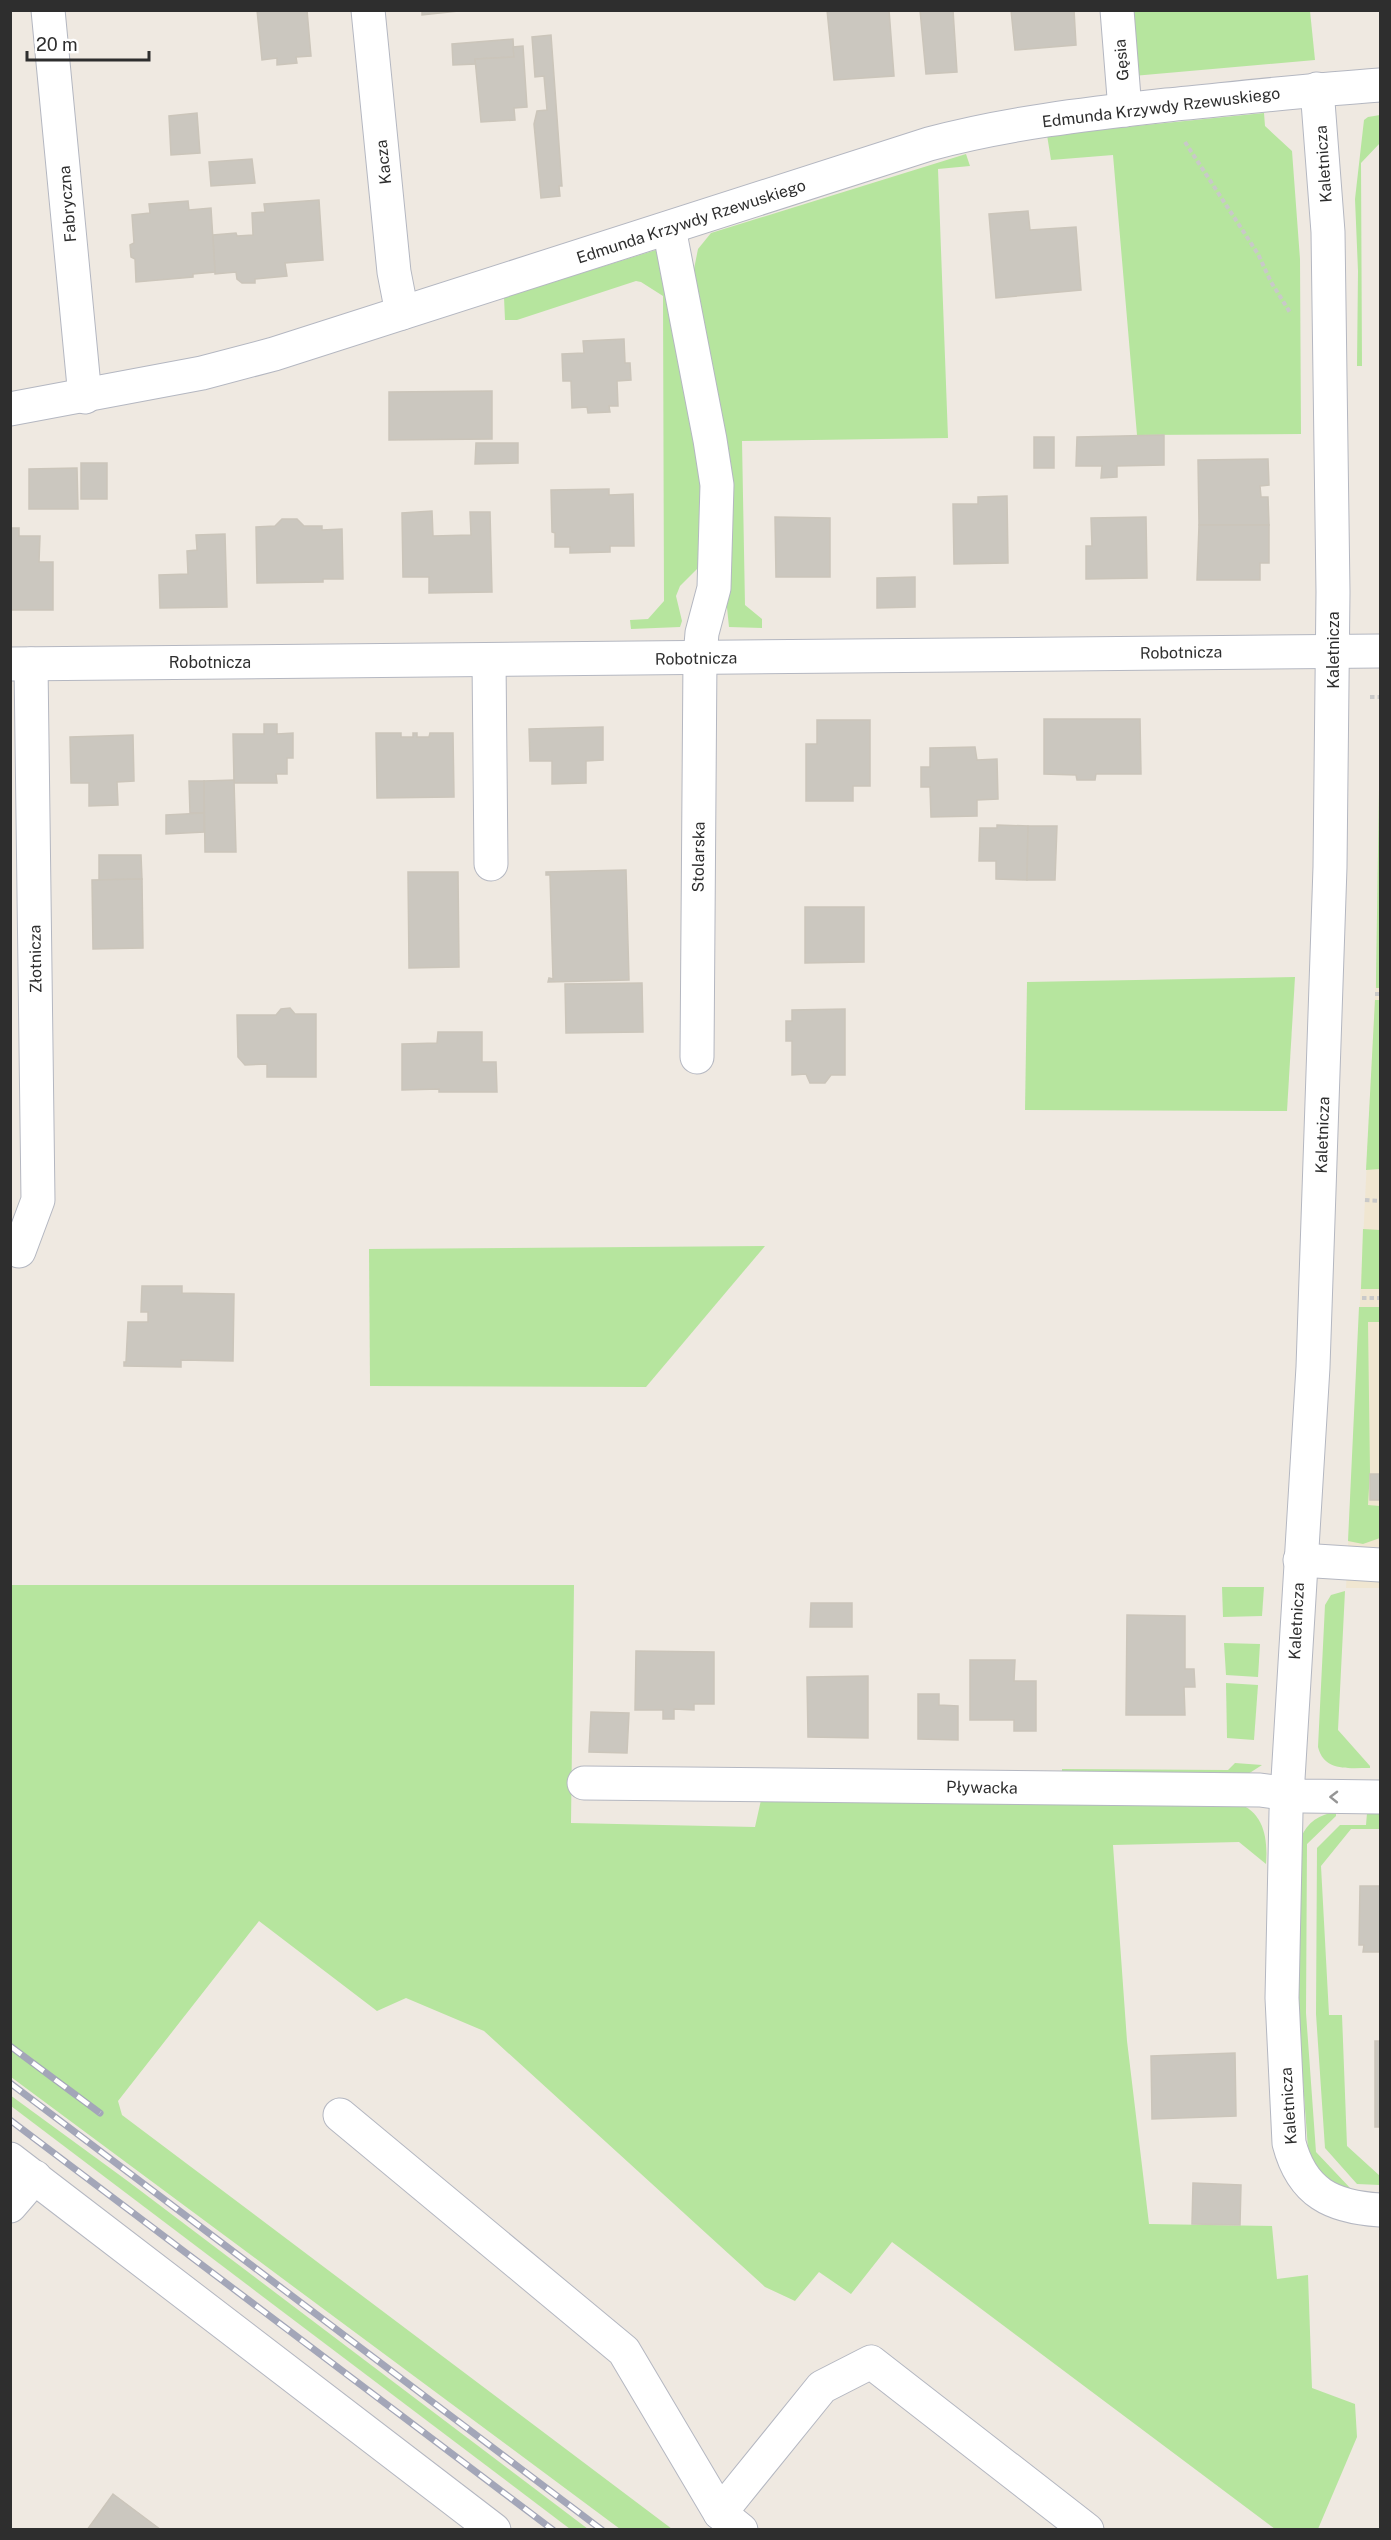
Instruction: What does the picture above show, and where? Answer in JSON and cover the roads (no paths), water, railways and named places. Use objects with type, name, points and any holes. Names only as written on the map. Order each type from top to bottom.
[{"type":"street","name":"Fabryczna","points":[[48,10],[85,397]]},
{"type":"street","name":"Kacza","points":[[368,10],[394,272],[402,313]]},
{"type":"street","name":"Gęsia","points":[[1117,10],[1125,110]]},
{"type":"street","name":"Edmunda Krzywdy Rzewuskiego","points":[[10,409],[85,397],[223,368],[929,144],[1020,123],[1317,89],[1380,84]]},
{"type":"street","name":"Kaletnicza","points":[[1317,89],[1328,232],[1333,652],[1330,867],[1313,1367],[1287,1794],[1282,1998],[1289,2143],[1293,2160],[1304,2178],[1317,2192],[1337,2203],[1380,2210]]},
{"type":"street","name":"Stolarska","points":[[669,228],[717,485],[714,588],[702,633],[700,657],[696,1057]]},
{"type":"street","name":"Robotnicza","points":[[21,664],[1380,651]]},
{"type":"street","points":[[489,660],[491,864]]},
{"type":"street","name":"Złotnicza","points":[[19,1251],[38,1200],[21,664]]},
{"type":"street","points":[[1300,1560],[1380,1565]]},
{"type":"street","name":"Pływacka","points":[[584,1783],[1260,1790],[1287,1794],[1380,1797]]},
{"type":"street","points":[[340,2115],[624,2351],[730,2521],[822,2386],[872,2362],[1087,2529]]},
{"type":"street","points":[[10,2206],[23,2168],[494,2529]]},
{"type":"railway","points":[[10,2046],[100,2113]]},
{"type":"railway","points":[[10,2083],[602,2530]]},
{"type":"railway","points":[[10,2120],[553,2530]]}]
